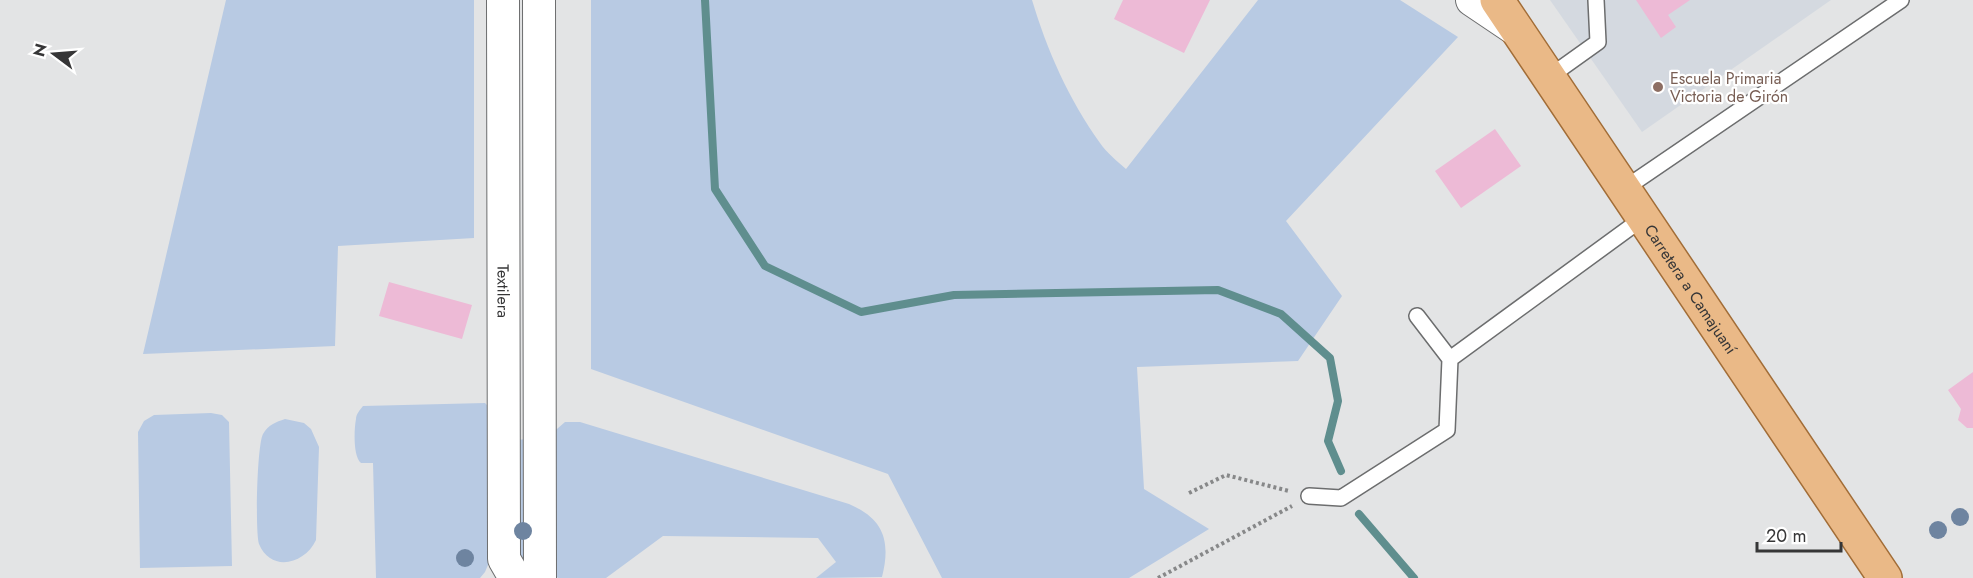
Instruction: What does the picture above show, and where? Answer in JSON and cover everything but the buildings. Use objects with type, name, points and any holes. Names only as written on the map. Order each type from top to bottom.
[{"type":"main road","name":"Carretera a Camajuaní","points":[[1497,0],[1885,578]]},
{"type":"street","name":"Textilera","points":[[503,0],[504,559],[515,578]]},
{"type":"street","points":[[539,0],[540,578]]},
{"type":"street","points":[[1472,0],[1518,31]]},
{"type":"lane","points":[[1549,77],[1598,42],[1596,0]]},
{"type":"lane","points":[[1624,189],[1901,0]]},
{"type":"lane","points":[[1450,359],[1643,218]]},
{"type":"lane","points":[[1309,496],[1341,498],[1447,430],[1450,359],[1416,316]]},
{"type":"path","points":[[1189,493],[1226,475],[1309,496]]},
{"type":"path","points":[[1158,578],[1309,496]]},
{"type":"shaded area","points":[[226,0],[474,0],[474,238],[338,246],[335,346],[143,354]]},
{"type":"shaded area","points":[[591,0],[1032,0],[1052,56],[1078,110],[1103,147],[1126,169],[1258,0],[1400,0],[1458,37],[1286,221],[1342,296],[1298,361],[1137,367],[1144,489],[1209,529],[1129,578],[942,578],[888,474],[591,369]]},
{"type":"shaded area","name":"Escuela Primaria Victoria de Girón","points":[[1550,0],[1831,0],[1642,132]]},
{"type":"shaded area","points":[[485,403],[491,409],[493,553],[485,572],[480,578],[376,578],[373,463],[361,463],[358,460],[355,429],[358,412],[363,406]]},
{"type":"shaded area","points":[[211,413],[222,415],[229,422],[232,566],[140,568],[138,432],[144,421],[154,415]]},
{"type":"shaded area","points":[[285,419],[304,423],[311,429],[319,447],[316,540],[304,555],[288,562],[279,562],[264,553],[259,544],[257,489],[259,454],[263,434],[270,426]]},
{"type":"shaded area","points":[[565,422],[580,422],[849,504],[870,517],[882,533],[886,553],[882,577],[816,578],[836,562],[818,538],[663,536],[606,578],[558,578],[550,570],[550,435]]},
{"type":"shaded area","points":[[526,439],[527,562],[519,561],[518,440]]},
{"type":"waterway","points":[[705,0],[715,189],[765,266],[861,312],[954,295],[1218,290],[1281,314],[1330,358],[1338,401],[1328,441],[1341,471]]},
{"type":"waterway","points":[[1359,514],[1414,578]]},
{"type":"place","name":"Escuela Primaria Victoria de Girón","points":[[1658,87]]}]
